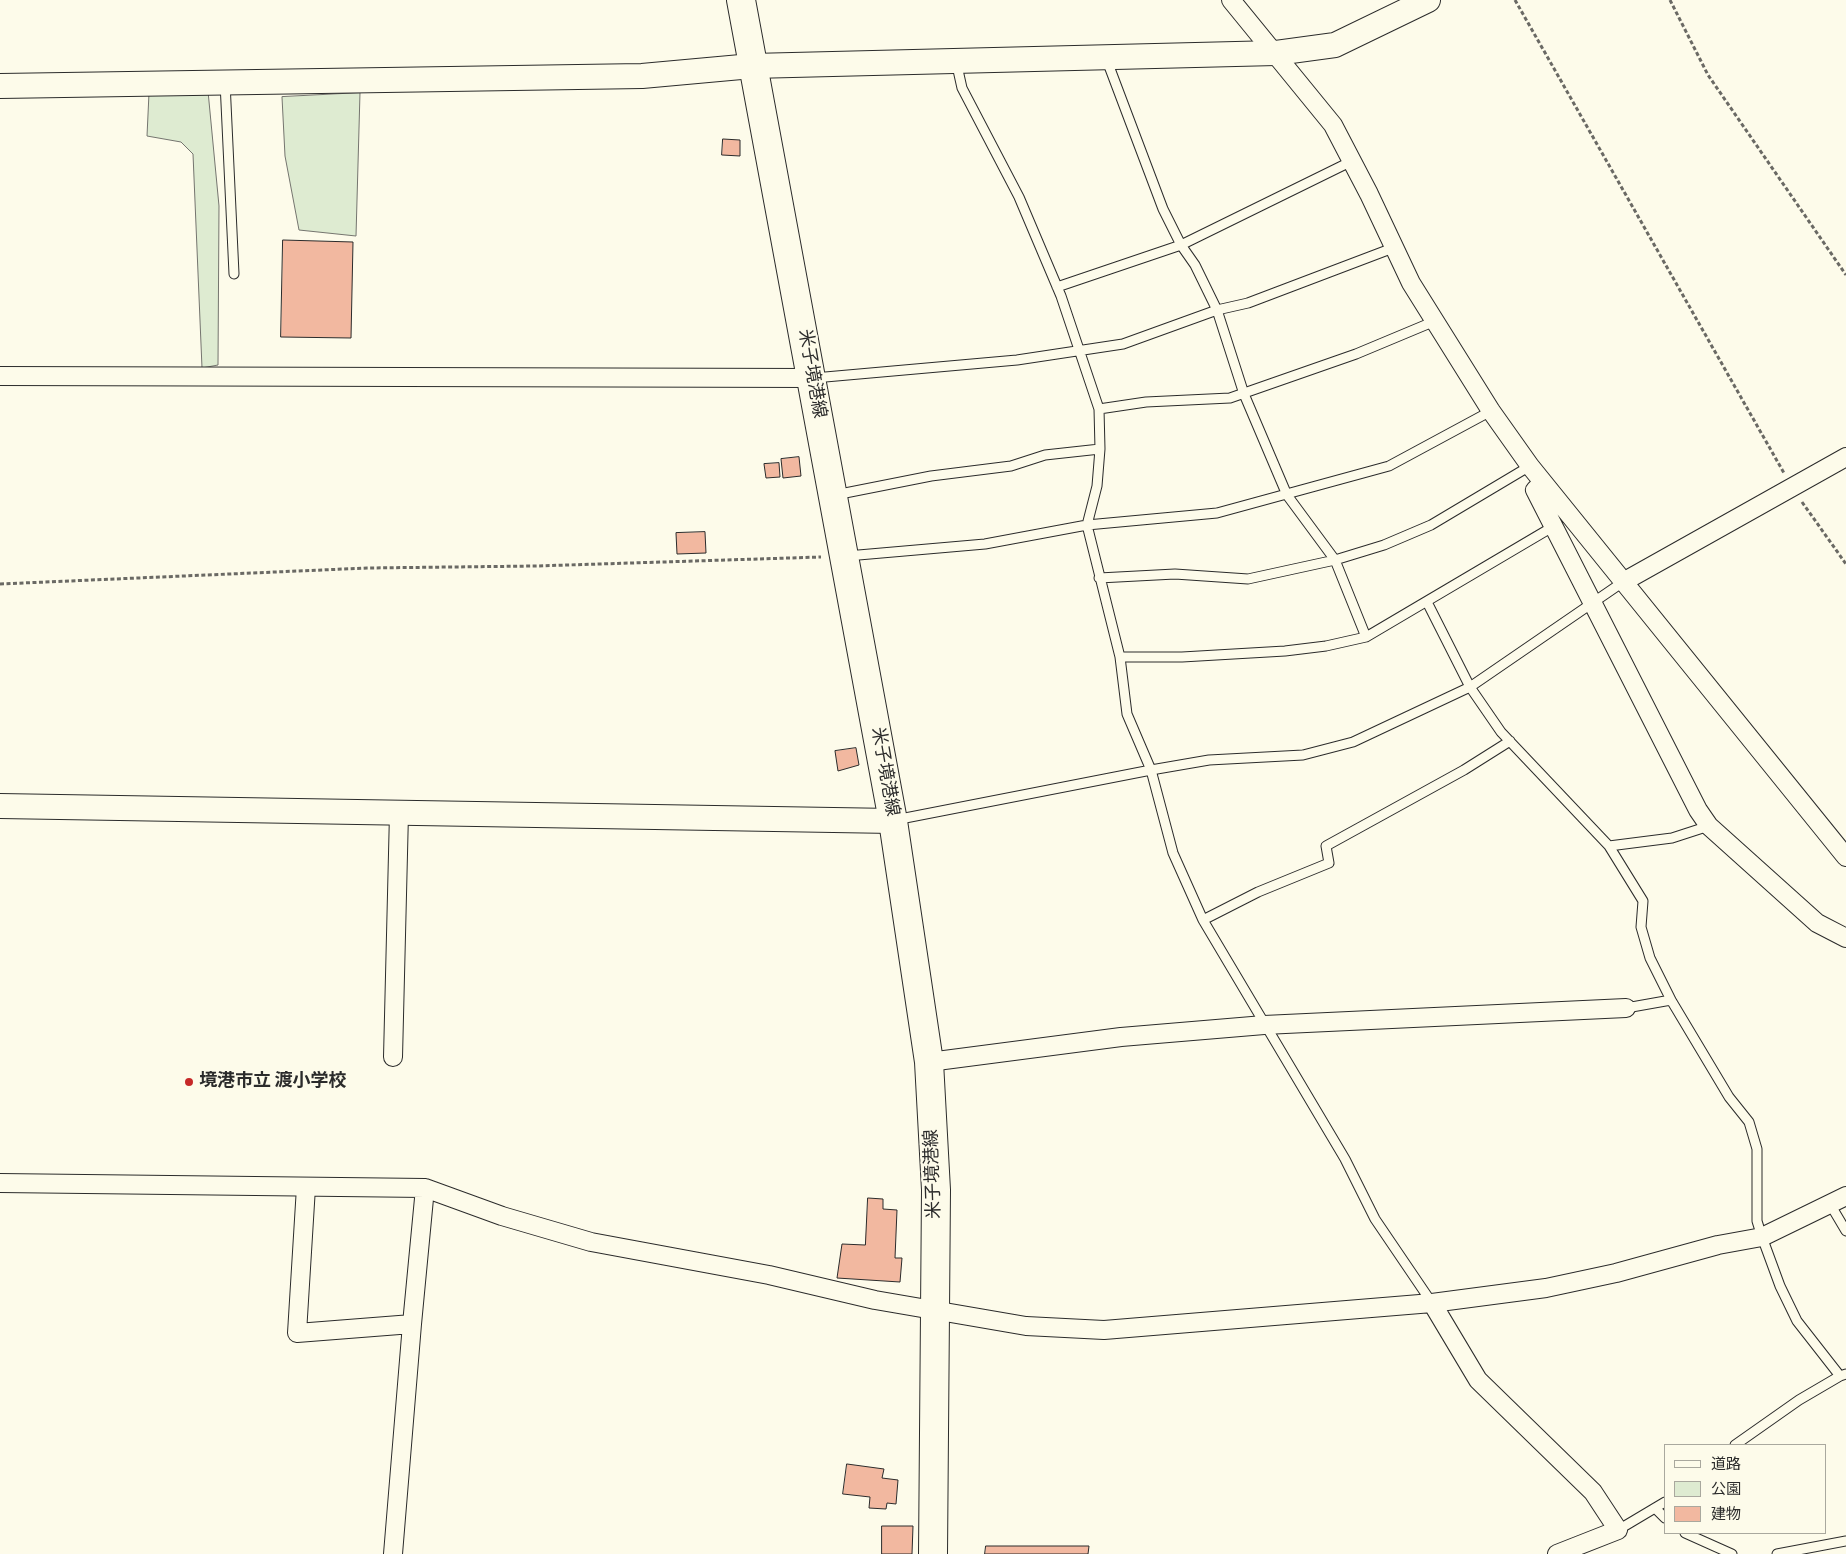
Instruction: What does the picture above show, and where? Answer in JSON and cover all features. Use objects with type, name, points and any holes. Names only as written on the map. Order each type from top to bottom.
[{"type":"main road","name":"米子境港線","points":[[741,0],[893,821],[929,1062],[936,1190],[933,1554]]},
{"type":"street","points":[[1231,0],[1276,53],[1332,125],[1352,161],[1411,283],[1491,411],[1542,483],[1846,857]]},
{"type":"street","points":[[0,86],[642,76],[752,66],[1276,53],[1335,45],[1428,0]]},
{"type":"street","points":[[0,376],[812,378]]},
{"type":"street","points":[[1623,582],[1846,457]]},
{"type":"street","points":[[1542,483],[1536,490],[1674,763],[1709,826],[1817,923],[1846,938]]},
{"type":"street","points":[[0,806],[893,821]]},
{"type":"street","points":[[393,1057],[399,813]]},
{"type":"street","points":[[929,1062],[1121,1037],[1264,1025],[1626,1008]]},
{"type":"street","points":[[0,1183],[425,1188],[502,1216],[591,1242],[768,1275],[875,1300],[1026,1326],[1104,1330],[1432,1302],[1546,1288],[1616,1273],[1718,1245],[1762,1236],[1846,1196]]},
{"type":"street","points":[[306,1187],[297,1333],[412,1324]]},
{"type":"street","points":[[394,1554],[425,1188]]},
{"type":"street","points":[[1432,1302],[1478,1380],[1593,1492],[1618,1530],[1557,1554]]},
{"type":"lane","points":[[1108,56],[1109,66],[1164,209],[1217,310],[1244,394],[1287,495],[1335,560],[1366,637]]},
{"type":"lane","points":[[956,60],[962,88],[1018,197],[1057,287],[1099,409],[1100,449],[1097,486],[1087,525],[1120,658],[1127,714],[1151,770],[1173,853],[1203,920],[1345,1159],[1375,1219],[1432,1302]]},
{"type":"lane","points":[[225,82],[234,274]]},
{"type":"lane","points":[[1057,287],[1182,245],[1352,161]]},
{"type":"lane","points":[[812,378],[1017,360],[1123,344],[1217,310],[1248,303],[1393,248]]},
{"type":"lane","points":[[1099,409],[1146,402],[1230,398],[1356,354],[1435,321]]},
{"type":"lane","points":[[844,556],[985,544],[1087,525],[1217,513],[1389,466],[1491,411]]},
{"type":"lane","points":[[833,495],[931,476],[1011,466],[1045,455],[1100,449]]},
{"type":"lane","points":[[1099,578],[1175,574],[1248,579],[1335,560],[1384,545],[1431,525],[1530,466]]},
{"type":"lane","points":[[1120,658],[1182,657],[1285,651],[1326,646],[1366,637],[1554,526]]},
{"type":"lane","points":[[893,821],[1209,760],[1303,755],[1353,742],[1470,687],[1623,582]]},
{"type":"lane","points":[[1427,602],[1470,687],[1510,741],[1610,846],[1643,901],[1641,927],[1650,958],[1672,1000],[1729,1096],[1749,1122],[1757,1149],[1757,1221],[1780,1286],[1797,1321],[1843,1375],[1799,1400],[1736,1444]]},
{"type":"lane","points":[[1203,920],[1258,892],[1329,863],[1326,846],[1464,770],[1510,741]]},
{"type":"lane","points":[[1610,846],[1672,838],[1709,826]]},
{"type":"lane","points":[[1626,1008],[1672,1000]]},
{"type":"lane","points":[[1830,1204],[1846,1231]]},
{"type":"lane","points":[[1618,1530],[1664,1503]]},
{"type":"lane","points":[[1655,1508],[1664,1517]]},
{"type":"lane","points":[[1687,1534],[1732,1554]]},
{"type":"lane","points":[[1777,1554],[1846,1541]]},
{"type":"path","points":[[1515,0],[1792,487],[1846,564]]},
{"type":"path","points":[[1670,0],[1708,75],[1846,275]]},
{"type":"path","points":[[0,584],[367,568],[536,566],[844,556]]},
{"type":"green space","points":[[208,91],[219,206],[218,365],[202,368],[193,154],[181,142],[147,136],[149,93]]},
{"type":"green space","points":[[360,93],[356,236],[299,230],[285,156],[282,97]]},
{"type":"building","points":[[723,139],[740,140],[740,156],[722,155]]},
{"type":"building","points":[[283,240],[353,242],[351,338],[281,337]]},
{"type":"building","points":[[799,457],[801,476],[783,478],[781,459]]},
{"type":"building","points":[[779,463],[780,477],[766,478],[764,464]]},
{"type":"building","points":[[705,532],[706,553],[677,554],[676,533]]},
{"type":"building","points":[[856,748],[859,765],[838,771],[835,751]]},
{"type":"building","points":[[868,1198],[883,1199],[883,1209],[897,1210],[895,1258],[902,1258],[900,1282],[837,1278],[842,1244],[865,1245]]},
{"type":"building","points":[[847,1464],[884,1469],[882,1478],[898,1480],[896,1504],[887,1503],[886,1509],[869,1508],[870,1497],[843,1494]]},
{"type":"building","points":[[882,1526],[913,1526],[912,1554],[882,1554]]},
{"type":"building","points":[[986,1546],[1089,1546],[1088,1554],[985,1554]]},
{"type":"place","name":"境港市立 渡小学校","points":[[189,1082]]}]
